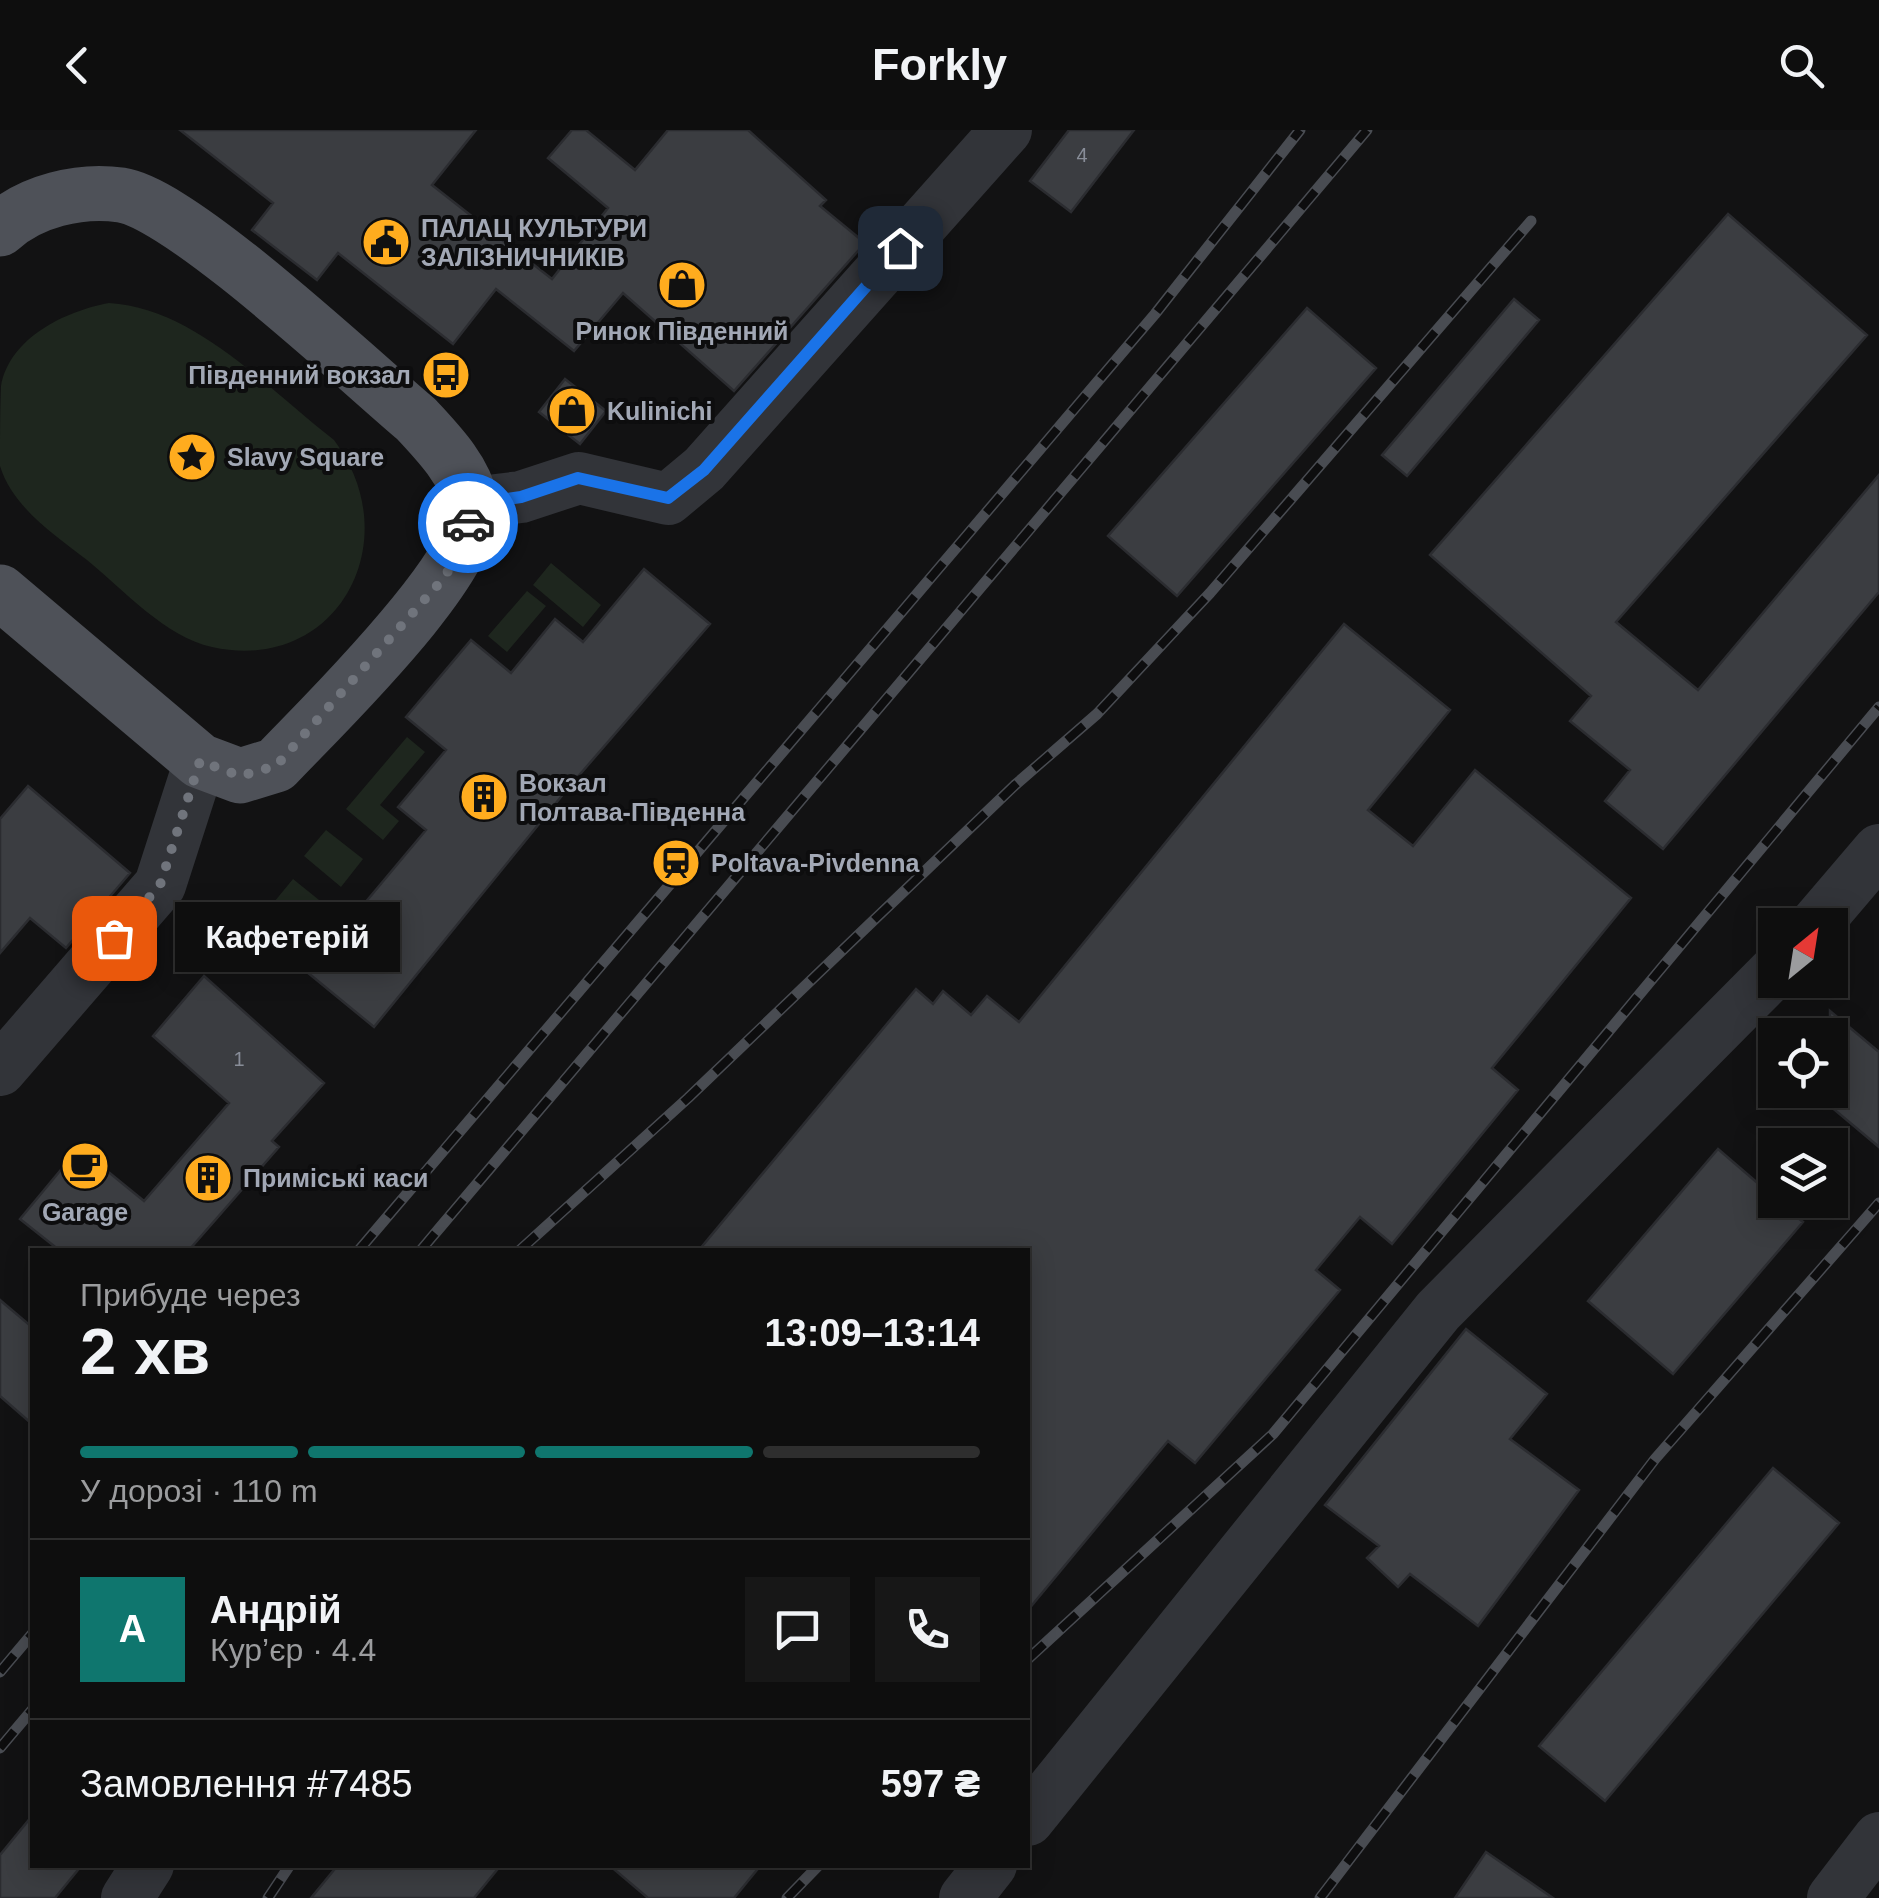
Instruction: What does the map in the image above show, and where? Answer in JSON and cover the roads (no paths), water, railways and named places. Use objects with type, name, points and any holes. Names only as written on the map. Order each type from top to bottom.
[{"type":"main road","points":[[0,228],[14,215],[75,194],[123,195],[175,218],[416,419],[448,454],[471,504],[465,544],[443,579],[276,766],[240,776],[200,761],[0,592]]},
{"type":"street","points":[[471,504],[521,497],[578,478],[668,498],[704,470],[1006,130]]},
{"type":"street","points":[[0,1070],[160,885],[200,761]]},
{"type":"street","points":[[1830,908],[1879,850]]},
{"type":"street","points":[[1030,1818],[1438,1311],[1758,988]]},
{"type":"street","points":[[1833,1898],[1879,1838]]},
{"type":"street","points":[[128,1898],[146,1868]]},
{"type":"street","points":[[965,1898],[989,1868]]},
{"type":"railway","points":[[361,1248],[1155,314],[1300,130]]},
{"type":"railway","points":[[423,1248],[1367,130]]},
{"type":"railway","points":[[522,1248],[688,1098],[1015,785],[1097,714],[1210,593],[1531,221]]},
{"type":"railway","points":[[1030,1657],[1273,1434],[1879,707]]},
{"type":"railway","points":[[1320,1898],[1655,1459],[1879,1203]]},
{"type":"railway","points":[[0,1672],[30,1636]]},
{"type":"railway","points":[[0,1748],[30,1712]]},
{"type":"railway","points":[[268,1898],[288,1868]]},
{"type":"railway","points":[[787,1898],[816,1868]]},
{"type":"place","name":"ПАЛАЦ КУЛЬТУРИ ЗАЛIЗНИЧНИКIВ","points":[[386,242]]},
{"type":"place","name":"Ринок Південний","points":[[682,285]]},
{"type":"place","name":"Південний вокзал","points":[[446,375]]},
{"type":"place","name":"Kulinichi","points":[[572,411]]},
{"type":"place","name":"Slavy Square","points":[[192,457]]},
{"type":"place","name":"Вокзал Полтава-Південна","points":[[484,797]]},
{"type":"place","name":"Poltava-Pivdenna","points":[[676,863]]},
{"type":"place","name":"Кафетерій","points":[[114,938]]},
{"type":"place","name":"Garage","points":[[85,1166]]},
{"type":"place","name":"Приміські каси","points":[[208,1178]]}]
